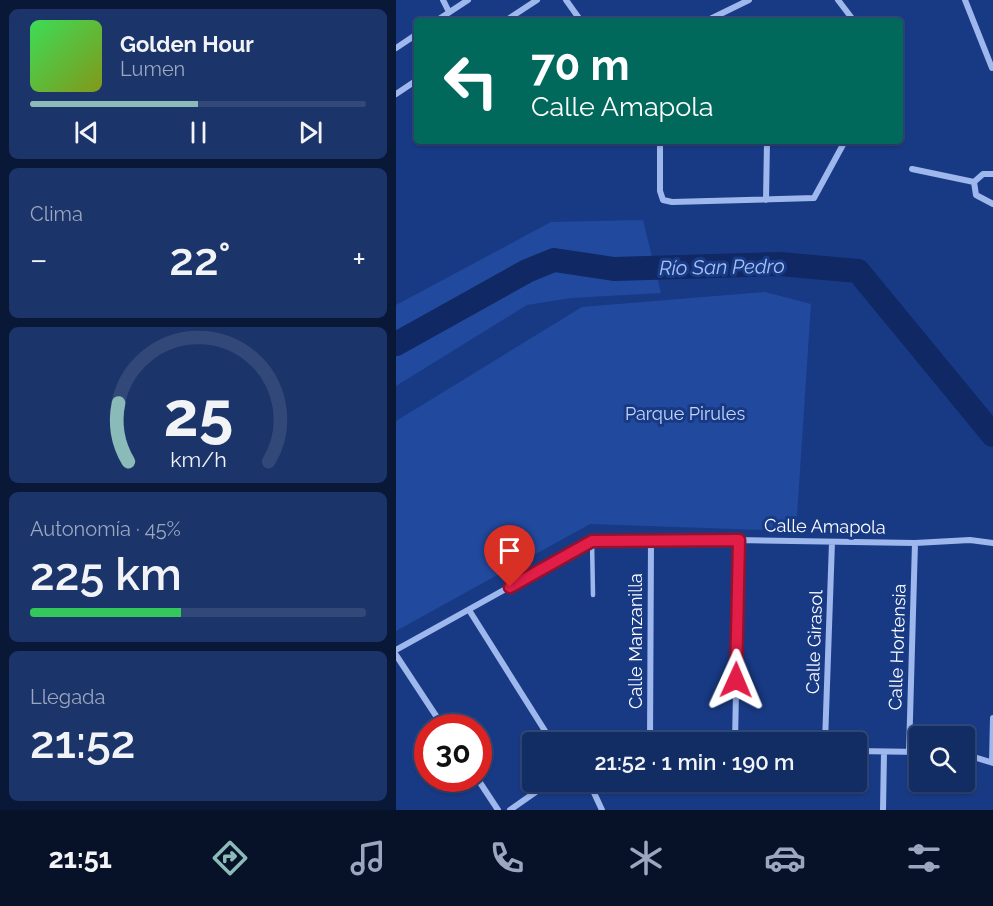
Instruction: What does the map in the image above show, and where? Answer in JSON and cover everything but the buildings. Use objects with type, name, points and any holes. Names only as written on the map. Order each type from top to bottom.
[{"type":"street","points":[[443,0],[449,12]]},
{"type":"street","points":[[440,18],[468,0]]},
{"type":"street","points":[[510,18],[537,0]]},
{"type":"street","points":[[566,0],[579,18]]},
{"type":"street","points":[[714,18],[749,0]]},
{"type":"street","points":[[838,0],[852,18]]},
{"type":"street","points":[[965,0],[992,68]]},
{"type":"street","points":[[396,48],[414,36]]},
{"type":"street","points":[[396,93],[414,82]]},
{"type":"street","points":[[660,144],[660,191],[663,200],[814,198],[843,144]]},
{"type":"street","points":[[766,200],[767,144]]},
{"type":"street","points":[[912,169],[974,182]]},
{"type":"street","points":[[974,182],[983,174],[993,174]]},
{"type":"street","points":[[974,182],[976,195],[993,204]]},
{"type":"street","name":"Calle Manzanilla","points":[[650,732],[651,540]]},
{"type":"street","points":[[735,732],[739,540]]},
{"type":"street","name":"Calle Amapola","points":[[396,650],[592,541],[739,540],[915,543],[970,540],[993,543]]},
{"type":"street","name":"Calle Girasol","points":[[825,732],[832,542]]},
{"type":"street","name":"Calle Hortensia","points":[[910,726],[915,543]]},
{"type":"street","points":[[469,610],[546,732]]},
{"type":"street","points":[[396,655],[435,714]]},
{"type":"street","points":[[975,758],[992,763],[993,718]]},
{"type":"street","points":[[867,751],[909,752]]},
{"type":"street","points":[[883,810],[884,752]]},
{"type":"street","points":[[486,792],[498,810]]},
{"type":"street","points":[[510,810],[536,792]]},
{"type":"street","points":[[594,792],[602,810]]},
{"type":"lane","points":[[592,541],[593,595]]},
{"type":"green space","points":[[643,220],[661,293],[571,298],[527,305],[396,386],[396,305],[551,222]]},
{"type":"green space","name":"Parque Pirules","points":[[765,292],[811,304],[796,531],[590,524],[396,631],[396,421],[582,307]]},
{"type":"waterway","name":"Río San Pedro","points":[[396,344],[527,271],[554,260],[614,269],[780,264],[858,271],[993,435]]},
{"type":"route","points":[[510,587],[592,541],[739,540],[736,680]]}]
